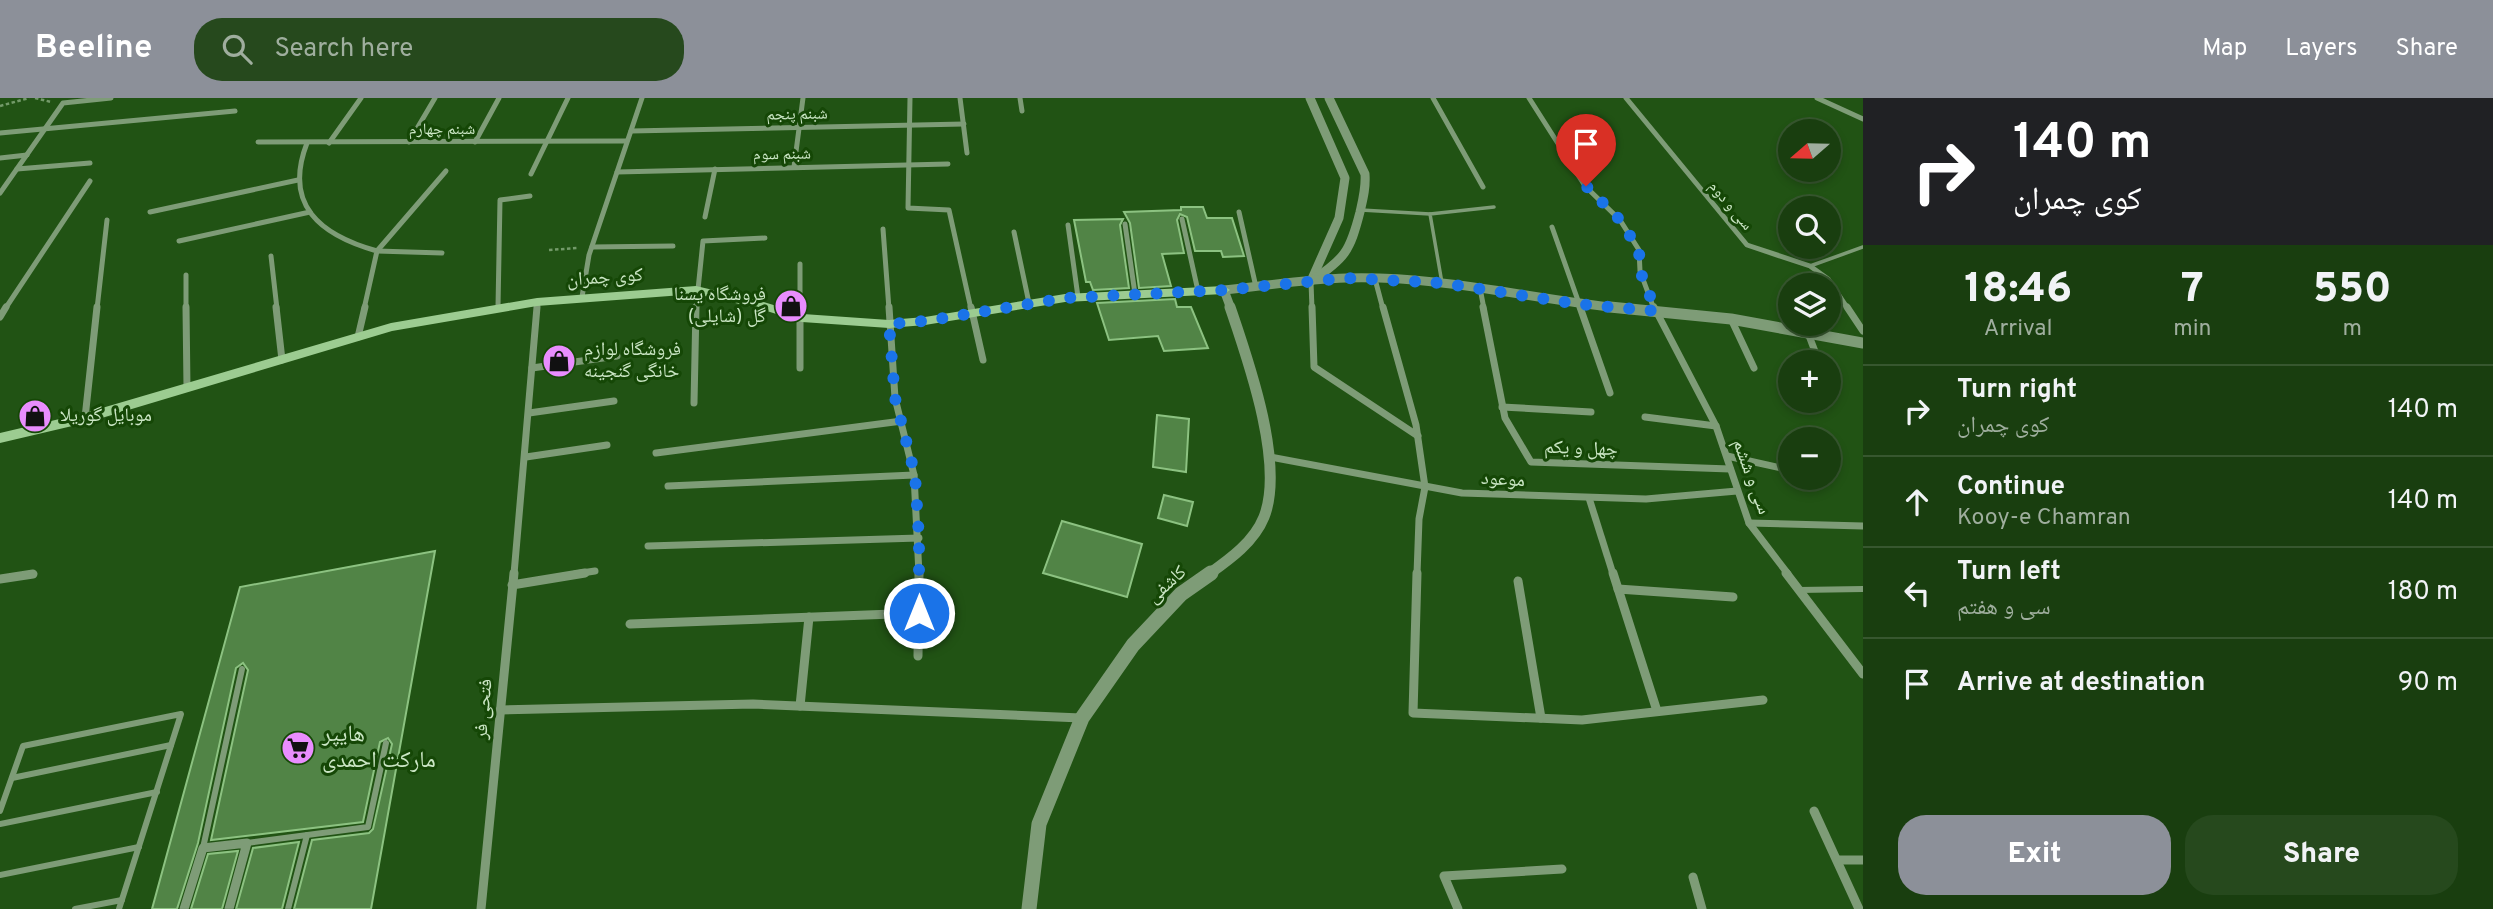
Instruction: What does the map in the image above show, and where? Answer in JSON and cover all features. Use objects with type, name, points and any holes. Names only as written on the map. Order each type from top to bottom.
[{"type":"main road","name":"کوی چمران","points":[[0,438],[85,418],[391,327],[537,302],[696,290],[760,304],[802,318],[889,324],[925,321],[1078,297],[1224,290]]},
{"type":"street","points":[[0,193],[2,186],[63,103],[111,98]]},
{"type":"street","points":[[328,143],[361,98]]},
{"type":"street","points":[[409,142],[435,98]]},
{"type":"street","points":[[475,142],[499,98]]},
{"type":"street","points":[[531,174],[568,98]]},
{"type":"street","points":[[582,297],[592,247],[642,98]]},
{"type":"street","points":[[794,167],[803,98]]},
{"type":"street","points":[[910,98],[908,208],[949,210],[983,360]]},
{"type":"street","points":[[960,98],[967,153]]},
{"type":"street","points":[[1020,98],[1022,111]]},
{"type":"street","points":[[1310,98],[1345,176],[1342,200],[1331,240],[1311,282],[1314,367],[1418,436]]},
{"type":"street","points":[[1311,282],[1332,267],[1351,246],[1366,187],[1365,173],[1329,98]]},
{"type":"street","points":[[1433,98],[1483,187]]},
{"type":"street","name":"سی و ششم","points":[[1529,98],[1586,186],[1620,220],[1639,250],[1640,271],[1656,311],[1716,426],[1749,523],[1863,674]]},
{"type":"street","name":"سی و دوم","points":[[1626,98],[1748,244],[1810,266],[1828,279],[1863,331]]},
{"type":"street","points":[[1817,98],[1863,119]]},
{"type":"street","points":[[0,132],[235,111]]},
{"type":"street","name":"شبنم پنجم","points":[[631,131],[964,124]]},
{"type":"street","name":"شبنم چهارم","points":[[258,142],[627,141]]},
{"type":"street","points":[[307,143],[300,157],[298,193],[310,212],[337,236],[362,248],[377,251],[442,253]]},
{"type":"street","points":[[0,158],[27,155]]},
{"type":"street","points":[[17,169],[90,163]]},
{"type":"street","name":"شبنم سوم","points":[[617,172],[948,164]]},
{"type":"street","points":[[705,217],[715,169]]},
{"type":"street","points":[[358,337],[377,251],[446,171]]},
{"type":"street","points":[[150,212],[298,180]]},
{"type":"street","points":[[0,317],[90,181]]},
{"type":"street","points":[[498,307],[500,200],[530,196]]},
{"type":"street","points":[[179,241],[310,212]]},
{"type":"street","points":[[1240,212],[1256,287]]},
{"type":"street","points":[[1182,219],[1198,291]]},
{"type":"street","points":[[85,418],[107,220]]},
{"type":"street","points":[[1125,224],[1135,294]]},
{"type":"street","points":[[1069,225],[1078,297]]},
{"type":"street","points":[[1552,227],[1610,393]]},
{"type":"street","points":[[883,229],[895,398],[915,475],[919,538],[918,656]]},
{"type":"street","points":[[1014,232],[1029,303]]},
{"type":"street","points":[[694,403],[696,290],[703,241],[765,238]]},
{"type":"street","points":[[1331,240],[1351,246]]},
{"type":"street","points":[[592,247],[673,246]]},
{"type":"street","points":[[271,256],[282,360]]},
{"type":"street","points":[[800,264],[800,368]]},
{"type":"street","points":[[186,275],[187,388]]},
{"type":"street","points":[[1224,290],[1376,279],[1442,283],[1577,304],[1731,319],[1778,328]]},
{"type":"street","points":[[1376,279],[1418,436],[1425,487],[1419,519],[1413,713],[1582,720],[1763,700]]},
{"type":"street","name":"چهل و یکم","points":[[1480,288],[1505,418],[1531,462],[1730,469]]},
{"type":"street","name":"کاشفی","points":[[1029,909],[1039,824],[1082,718],[1141,636],[1181,594],[1239,553],[1264,518],[1270,490],[1270,457],[1265,423],[1252,371],[1224,290]]},
{"type":"street","name":"فتحی فر","points":[[481,909],[526,457],[537,302]]},
{"type":"street","points":[[1731,319],[1754,368]]},
{"type":"street","points":[[1824,336],[1863,343]]},
{"type":"street","points":[[532,368],[617,356]]},
{"type":"street","points":[[529,413],[614,401]]},
{"type":"street","points":[[1502,407],[1591,412]]},
{"type":"street","points":[[1645,417],[1716,426]]},
{"type":"street","points":[[656,453],[902,421]]},
{"type":"street","points":[[526,457],[607,444]]},
{"type":"street","points":[[1727,456],[1778,467]]},
{"type":"street","name":"موعود","points":[[1270,457],[1425,487],[1508,496],[1646,499],[1737,491]]},
{"type":"street","points":[[668,486],[915,475]]},
{"type":"street","points":[[1589,498],[1657,711]]},
{"type":"street","points":[[1749,523],[1863,526]]},
{"type":"street","points":[[648,547],[919,538]]},
{"type":"street","points":[[512,585],[595,571]]},
{"type":"street","points":[[0,579],[33,574]]},
{"type":"street","points":[[1518,582],[1541,718]]},
{"type":"street","points":[[1618,589],[1733,597]]},
{"type":"street","points":[[630,624],[919,613]]},
{"type":"street","points":[[800,706],[809,617]]},
{"type":"street","points":[[500,710],[753,704],[1082,718]]},
{"type":"street","points":[[1814,811],[1858,909]]},
{"type":"street","points":[[184,909],[203,848],[247,843],[229,909]]},
{"type":"street","points":[[1838,860],[1863,860]]},
{"type":"street","points":[[1458,909],[1444,876],[1562,869]]},
{"type":"street","points":[[1693,877],[1702,909]]},
{"type":"lane","points":[[1361,211],[1430,214],[1494,207]]},
{"type":"lane","points":[[1430,214],[1442,283]]},
{"type":"lane","points":[[1810,266],[1863,247]]},
{"type":"lane","points":[[1799,590],[1863,589]]},
{"type":"lane","points":[[203,848],[242,669]]},
{"type":"lane","points":[[0,811],[23,746],[181,714],[119,909]]},
{"type":"lane","points":[[247,843],[368,827],[386,743]]},
{"type":"lane","points":[[12,778],[171,745]]},
{"type":"lane","points":[[0,824],[156,792]]},
{"type":"lane","points":[[288,909],[307,835]]},
{"type":"lane","points":[[0,875],[139,847]]},
{"type":"lane","points":[[75,909],[122,900]]},
{"type":"path","points":[[0,106],[29,98]]},
{"type":"path","points":[[549,250],[592,247]]},
{"type":"building","points":[[1181,207],[1203,207],[1207,218],[1232,218],[1244,256],[1223,257],[1221,251],[1195,251],[1187,217],[1180,214],[1177,220],[1184,253],[1162,254],[1171,286],[1139,288],[1130,223],[1124,212],[1181,210]]},
{"type":"building","points":[[1123,219],[1120,225],[1129,288],[1093,290],[1090,282],[1086,282],[1074,220]]},
{"type":"building","points":[[1175,299],[1177,307],[1191,307],[1208,348],[1164,351],[1158,336],[1109,340],[1097,303]]},
{"type":"building","points":[[1157,415],[1189,419],[1186,472],[1153,467]]},
{"type":"building","points":[[1164,495],[1193,502],[1187,526],[1158,518]]},
{"type":"building","points":[[1062,521],[1142,544],[1127,597],[1043,573]]},
{"type":"building","name":"هایپر مارکت احمدی","points":[[435,551],[371,909],[294,909],[312,840],[369,833],[373,829],[392,744],[388,738],[380,742],[363,822],[211,840],[248,670],[243,663],[236,668],[198,843],[177,909],[152,909],[240,587]]},
{"type":"building","points":[[299,842],[282,909],[236,909],[253,848]]},
{"type":"building","points":[[238,851],[222,909],[191,909],[208,854]]},
{"type":"place","name":"فروشگاه یسنا گل (شایلی)","points":[[791,306]]},
{"type":"place","name":"فروشگاه لوازم خانگی گنجینه","points":[[559,361]]},
{"type":"place","name":"موبایل گوریلا","points":[[35,416]]},
{"type":"place","name":"هایپر مارکت احمدی","points":[[298,748]]},
{"type":"route","points":[[919,613],[919,538],[915,475],[895,398],[889,324],[925,321],[1065,298],[1224,290],[1347,278],[1442,283],[1577,304],[1656,311],[1640,271],[1639,250],[1620,220],[1586,186]]}]
